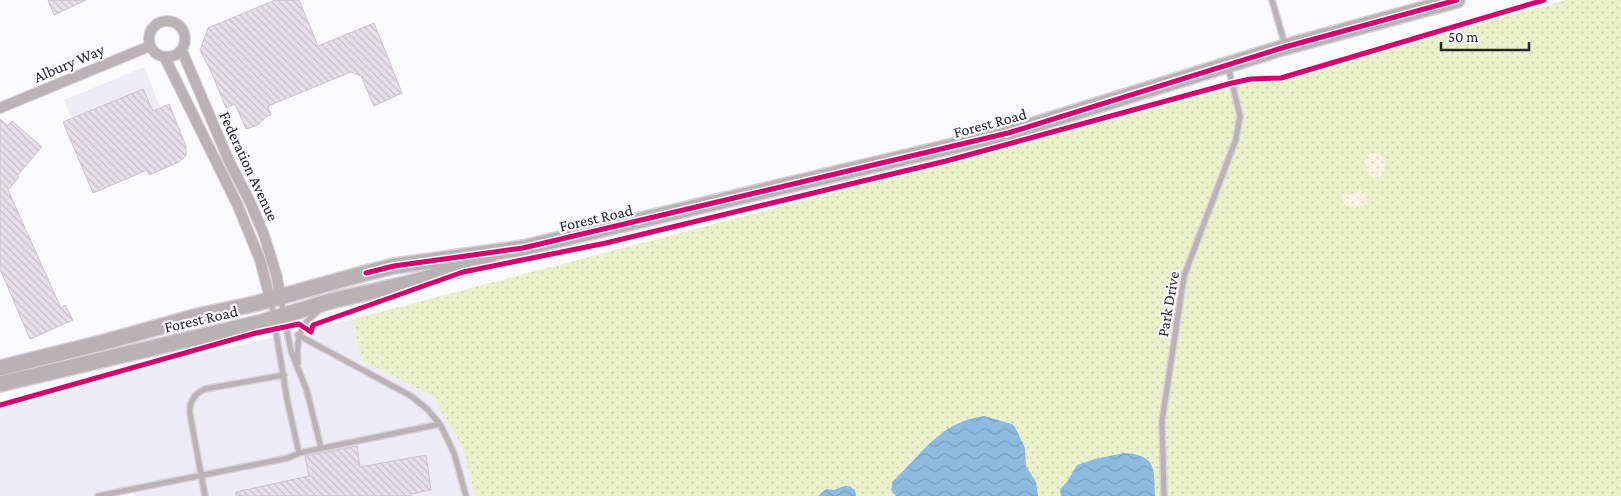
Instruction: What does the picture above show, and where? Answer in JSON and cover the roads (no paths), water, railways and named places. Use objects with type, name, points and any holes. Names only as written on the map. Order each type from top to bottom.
[{"type":"main road","name":"Forest Road","points":[[0,368],[394,266],[523,248],[1008,133],[1285,48],[1457,0]]},
{"type":"main road","name":"Forest Road","points":[[0,384],[279,317],[331,301],[418,281],[504,256],[523,248]]},
{"type":"street","points":[[167,20],[178,24],[185,33],[186,42],[182,51],[174,56],[165,58],[156,54],[150,46],[148,38],[151,28],[158,22],[167,20]]},
{"type":"street","name":"Albury Way","points":[[0,108],[150,46]]},
{"type":"street","name":"Federation Avenue","points":[[182,51],[229,161],[264,235],[277,277],[275,298]]},
{"type":"street","name":"Federation Avenue","points":[[165,58],[238,206],[275,298]]},
{"type":"lane","points":[[1272,0],[1285,48]]},
{"type":"lane","name":"Park Drive","points":[[1164,496],[1162,421],[1184,276],[1236,139],[1240,116],[1228,66]]},
{"type":"lane","points":[[275,298],[279,317],[287,399],[299,453]]},
{"type":"lane","points":[[275,298],[279,317],[307,390],[321,448]]},
{"type":"lane","points":[[298,366],[298,335],[311,317],[331,301]]},
{"type":"lane","points":[[298,335],[411,396],[427,409],[440,424],[454,453],[466,496]]},
{"type":"lane","points":[[205,496],[190,414],[191,402],[195,396],[206,390],[284,374]]},
{"type":"lane","points":[[98,496],[288,458],[299,453],[321,448],[440,424]]},
{"type":"water","points":[[984,416],[1012,424],[1015,427],[1025,448],[1026,466],[1036,482],[1038,496],[896,496],[891,490],[893,481],[933,440],[955,425],[969,419]]},
{"type":"water","points":[[1124,453],[1143,457],[1152,465],[1155,496],[1061,496],[1060,489],[1067,482],[1077,465]]},
{"type":"water","points":[[849,486],[855,490],[856,496],[818,496],[826,489],[834,490]]}]
